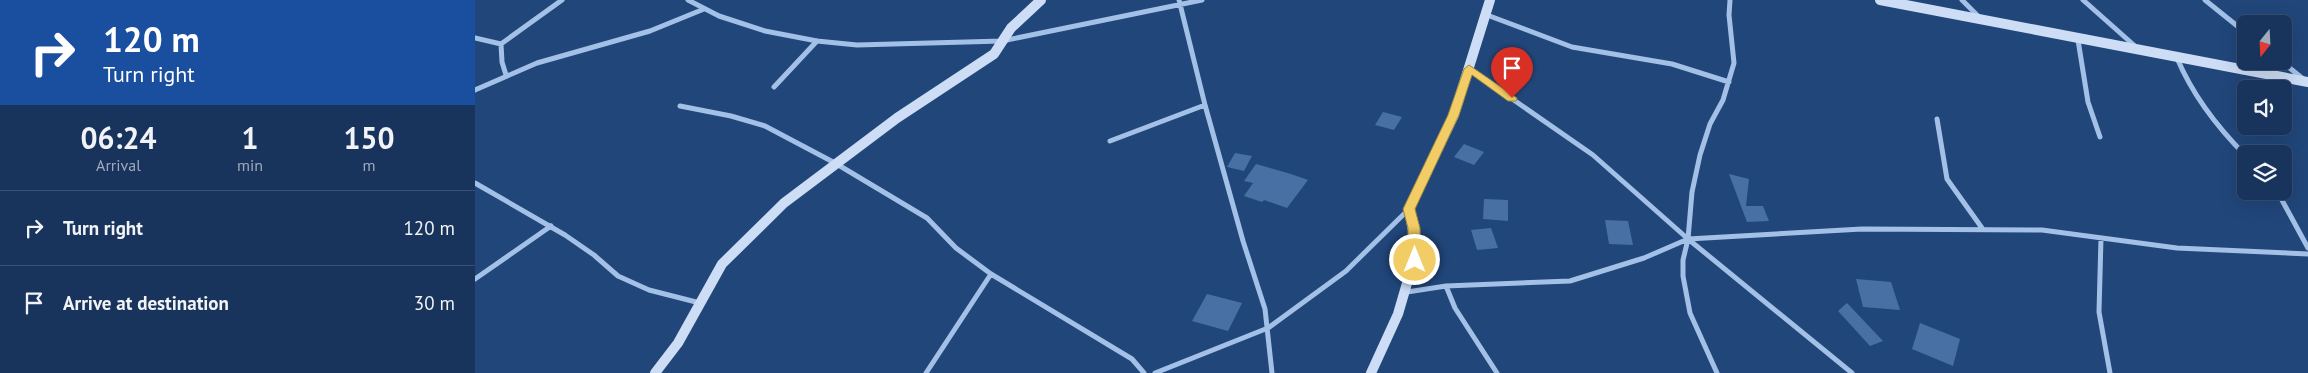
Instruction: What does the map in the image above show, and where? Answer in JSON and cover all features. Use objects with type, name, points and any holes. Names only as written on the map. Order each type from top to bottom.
[{"type":"street","points":[[475,38],[501,44],[562,0]]},
{"type":"street","points":[[688,0],[704,9],[765,31],[817,41],[857,45],[1002,42],[1180,2],[1202,0]]},
{"type":"street","points":[[655,373],[678,343],[729,257],[784,203],[897,118],[994,54],[1024,14],[1041,0]]},
{"type":"street","points":[[1155,373],[1268,328],[1346,271],[1409,209],[1454,115],[1487,15],[1490,0]]},
{"type":"street","points":[[1717,373],[1690,312],[1683,276],[1683,260],[1688,239],[1692,192],[1700,155],[1729,82],[1734,63],[1729,16],[1730,0]]},
{"type":"street","points":[[1880,0],[2078,40],[2307,82]]},
{"type":"street","points":[[1962,0],[1982,20]]},
{"type":"street","points":[[2083,0],[2140,50]]},
{"type":"street","points":[[2205,0],[2237,26]]},
{"type":"street","points":[[1180,2],[1205,105],[1243,241],[1265,310],[1273,373]]},
{"type":"street","points":[[475,90],[507,75],[572,52],[650,31],[704,9]]},
{"type":"street","points":[[1487,15],[1572,47],[1672,64],[1729,82]]},
{"type":"street","points":[[2078,40],[2089,102],[2100,137]]},
{"type":"street","points":[[774,87],[817,41]]},
{"type":"street","points":[[501,44],[502,62],[507,75]]},
{"type":"street","points":[[2177,58],[2186,80],[2201,104],[2237,146]]},
{"type":"street","points":[[1469,69],[1593,155],[1688,239],[1852,373]]},
{"type":"street","points":[[2292,70],[2307,82]]},
{"type":"street","points":[[1110,141],[1205,105]]},
{"type":"street","points":[[680,106],[731,116],[765,126],[835,163],[927,218],[956,248],[991,274],[1132,359],[1144,373]]},
{"type":"street","points":[[1937,119],[1947,179],[1982,228]]},
{"type":"street","points":[[475,183],[551,226],[595,255],[618,276],[649,290],[700,303]]},
{"type":"street","points":[[2282,200],[2308,248]]},
{"type":"street","points":[[1371,373],[1407,292],[1415,260],[1414,228],[1409,209]]},
{"type":"street","points":[[475,279],[551,226]]},
{"type":"street","points":[[1407,292],[1447,286],[1570,281],[1644,258],[1688,239],[1862,229],[1982,228],[2042,230],[2177,248],[2308,254]]},
{"type":"street","points":[[2101,238],[2099,312],[2109,373]]},
{"type":"street","points":[[925,373],[991,274]]},
{"type":"street","points":[[1447,286],[1455,308],[1497,373]]},
{"type":"building","points":[[1383,112],[1402,117],[1394,130],[1375,125]]},
{"type":"building","points":[[1464,144],[1484,152],[1474,165],[1454,157]]},
{"type":"building","points":[[1235,153],[1252,156],[1244,171],[1227,167]]},
{"type":"building","points":[[1256,164],[1308,180],[1287,208],[1264,200],[1262,202],[1244,196],[1253,183],[1244,181]]},
{"type":"building","points":[[1729,174],[1749,179],[1746,206],[1763,206],[1769,221],[1747,222]]},
{"type":"building","points":[[1484,199],[1508,200],[1508,221],[1483,219]]},
{"type":"building","points":[[1605,220],[1628,221],[1633,245],[1609,244]]},
{"type":"building","points":[[1491,228],[1498,248],[1477,250],[1471,230]]},
{"type":"building","points":[[1856,279],[1891,282],[1900,310],[1863,307]]},
{"type":"building","points":[[1207,294],[1242,303],[1228,331],[1192,321]]},
{"type":"building","points":[[1847,303],[1883,341],[1870,346],[1838,311]]},
{"type":"building","points":[[1920,323],[1960,339],[1953,366],[1912,349]]},
{"type":"route","points":[[1415,260],[1414,228],[1409,209],[1454,115],[1469,69],[1512,98]]}]
